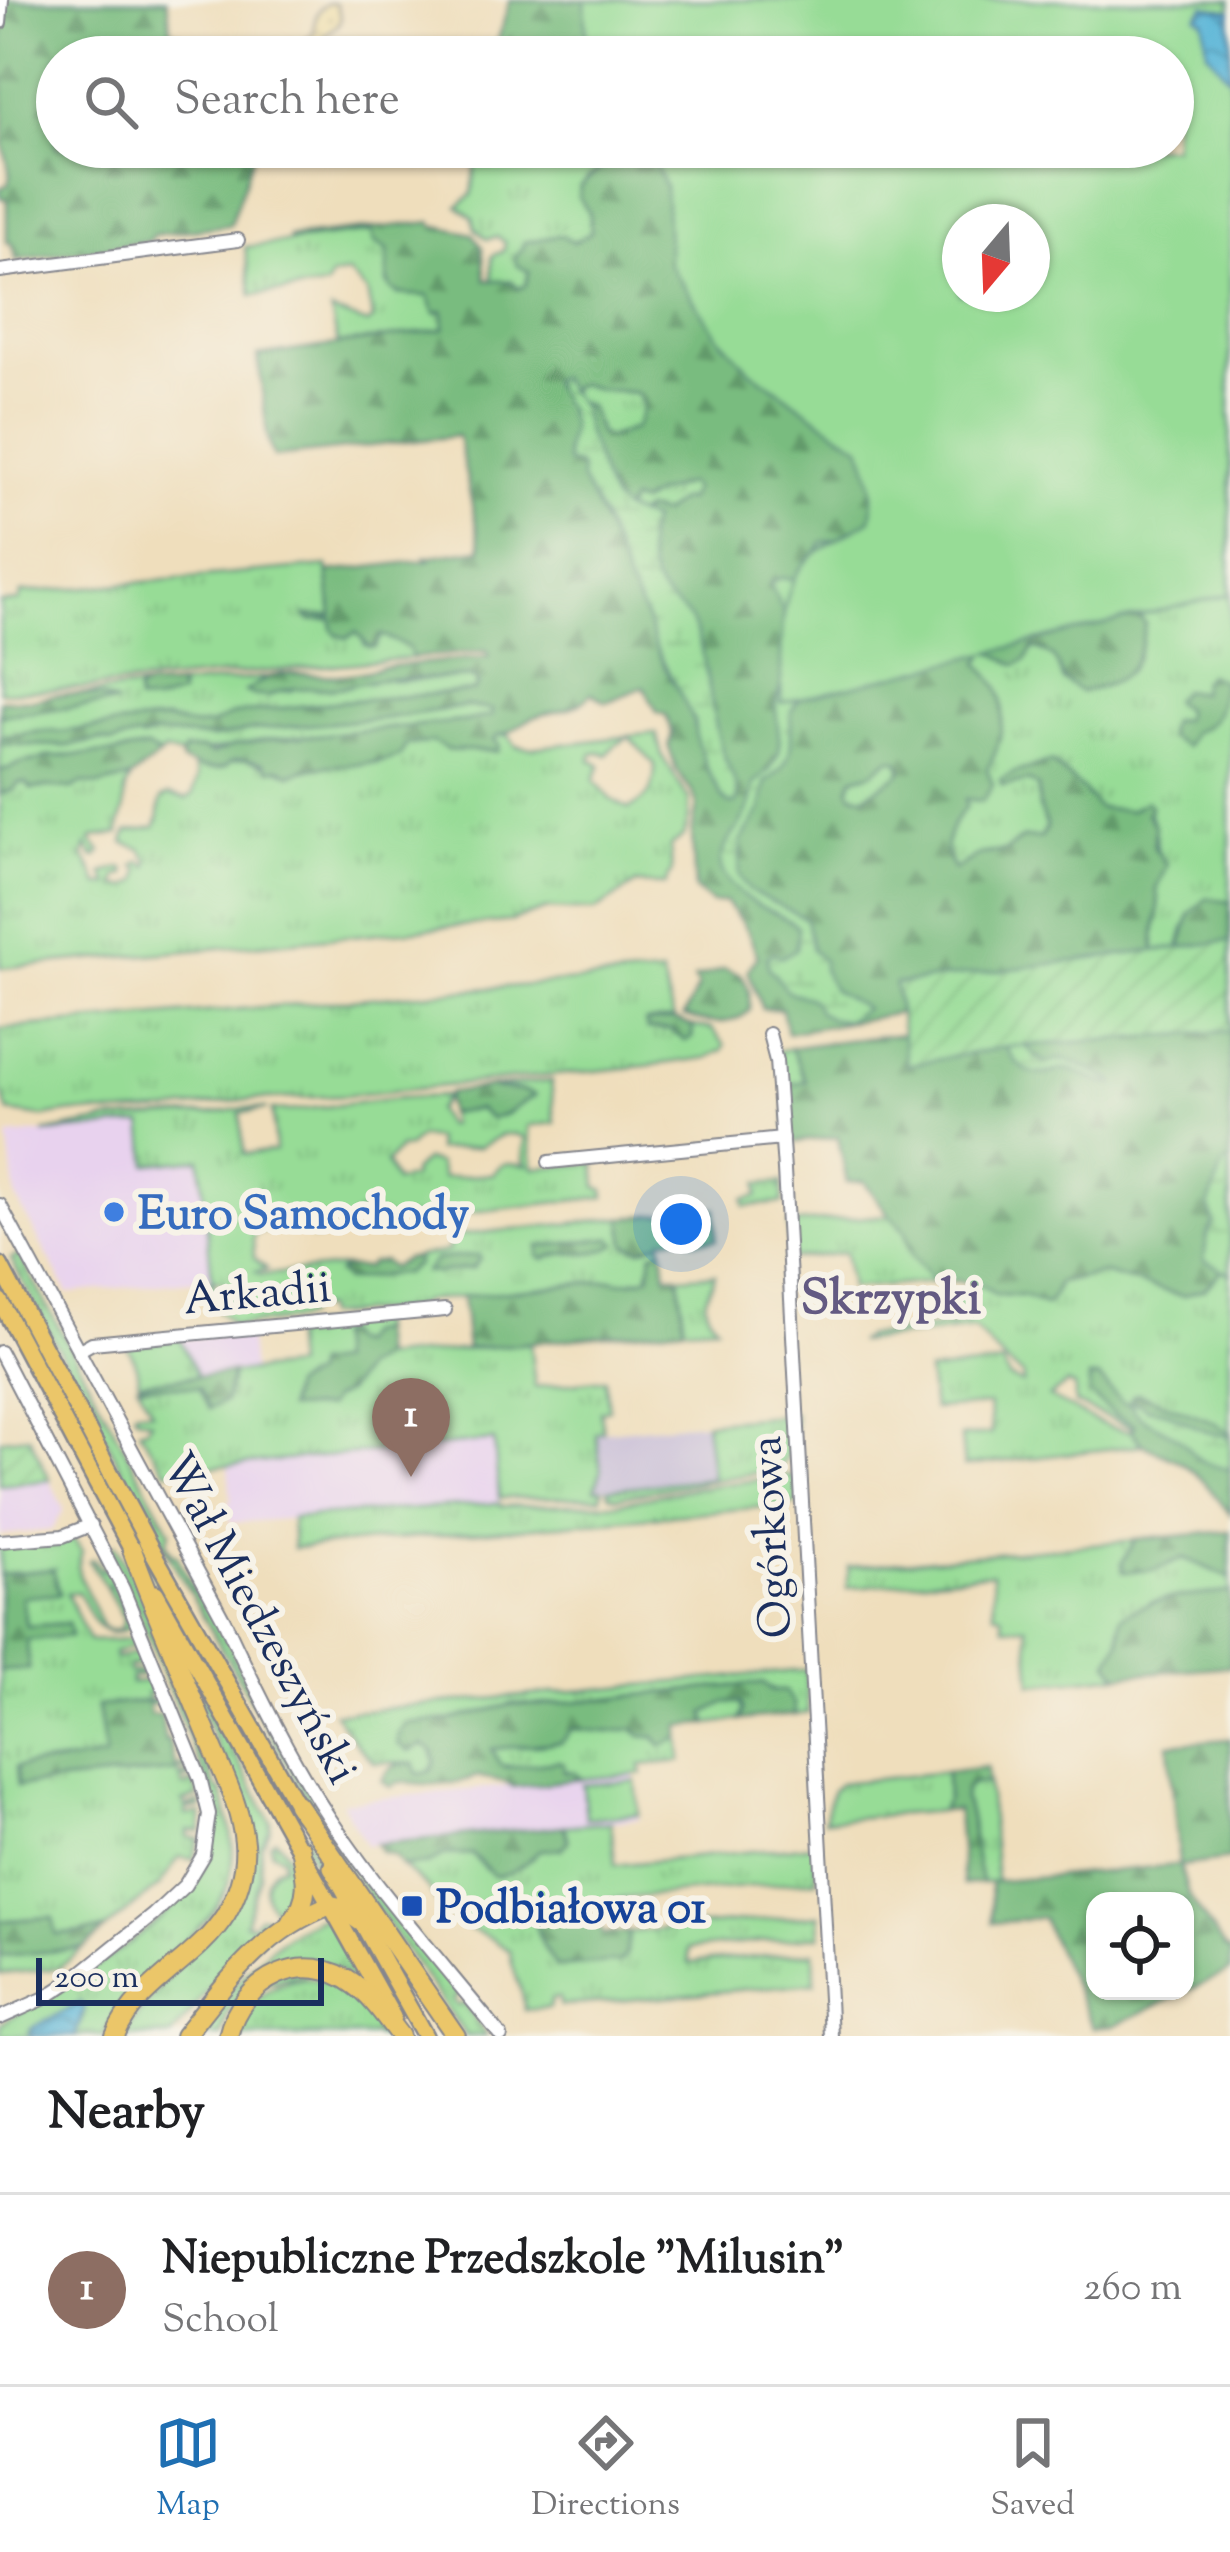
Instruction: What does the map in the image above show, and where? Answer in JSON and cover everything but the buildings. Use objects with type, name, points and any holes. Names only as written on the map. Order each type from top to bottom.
[{"type":"highway","points":[[115,2036],[138,1999],[223,1918],[240,1882],[244,1852],[236,1808],[132,1550]]},
{"type":"highway","points":[[297,1804],[456,2036]]},
{"type":"highway","points":[[184,2036],[247,1959],[301,1909],[307,1893],[300,1848]]},
{"type":"highway","points":[[289,1924],[331,1905],[361,1922]]},
{"type":"highway","points":[[228,2036],[237,2011],[254,1988],[276,1975],[308,1969],[329,1972],[360,1988],[401,2036]]},
{"type":"main road","name":"Wał Miedzeszyński","points":[[0,1265],[143,1535],[425,2036]]},
{"type":"main road","name":"Wał Miedzeszyński","points":[[0,1300],[132,1550],[401,2036]]},
{"type":"street","points":[[0,23],[2,0]]},
{"type":"street","points":[[0,271],[238,240]]},
{"type":"street","name":"Ogórkowa","points":[[769,1034],[776,1055],[782,1139],[831,2036]]},
{"type":"street","points":[[549,1162],[782,1139]]},
{"type":"street","name":"Wał Miedzeszyński","points":[[0,1205],[224,1620],[242,1663],[331,1820],[501,2036]]},
{"type":"street","name":"Arkadii","points":[[78,1351],[92,1342],[446,1310]]},
{"type":"street","points":[[0,1352],[140,1629],[208,1804],[207,1840],[193,1874],[153,1916],[70,1982],[0,2018]]},
{"type":"street","points":[[0,1541],[69,1535],[91,1525]]},
{"type":"shaded area","name":"Euro Samochody","points":[[144,1124],[200,1159],[212,1279],[68,1293],[16,1198],[8,1136]]},
{"type":"shaded area","points":[[248,1333],[252,1371],[197,1376],[180,1339]]},
{"type":"shaded area","points":[[705,1422],[713,1478],[594,1490],[601,1471],[596,1432]]},
{"type":"shaded area","points":[[494,1441],[499,1503],[230,1523],[228,1465]]},
{"type":"shaded area","points":[[50,1480],[64,1510],[52,1530],[0,1535],[0,1485]]},
{"type":"shaded area","points":[[634,1774],[639,1819],[611,1822],[366,1845],[341,1802]]},
{"type":"green space","points":[[5,0],[167,0],[171,31],[182,36],[36,36],[36,168],[249,168],[230,225],[16,260],[7,242],[7,200],[0,197],[10,174],[3,143],[4,79],[0,79]]},
{"type":"green space","points":[[510,0],[719,0],[894,36],[499,36]]},
{"type":"green space","points":[[585,0],[1230,0],[1230,594],[781,703],[782,629],[789,591],[812,556],[871,519],[873,491],[867,465],[861,446],[750,370],[718,336],[669,264],[665,186],[657,168],[1194,168],[1194,36],[586,36]]},
{"type":"green space","points":[[475,168],[600,168],[587,179],[591,232],[529,272],[526,286],[518,288],[512,281],[492,282],[492,256],[504,251],[505,242],[497,237],[486,239],[475,228],[473,217],[458,206],[472,195]]},
{"type":"green space","points":[[600,168],[943,168],[948,204],[942,204],[942,312],[1050,312],[1050,287],[1133,610],[1145,623],[1139,652],[1128,671],[1109,684],[1081,692],[1063,680],[1046,652],[1033,648],[1016,665],[988,650],[979,663],[996,685],[1002,707],[999,741],[987,769],[993,785],[983,801],[965,799],[967,806],[948,837],[947,854],[955,870],[980,854],[1006,851],[1022,838],[1041,838],[1047,827],[1038,787],[1029,781],[1002,786],[1000,780],[1051,762],[1098,808],[1130,810],[1146,801],[1155,826],[1154,847],[1167,865],[1156,889],[1155,951],[895,984],[899,1013],[787,1033],[782,1009],[762,1009],[748,970],[757,957],[745,927],[725,902],[712,903],[695,890],[692,834],[697,805],[676,769],[666,715],[657,712],[644,687],[606,702],[592,693],[571,707],[530,719],[498,735],[494,740],[498,751],[448,750],[433,742],[406,745],[400,756],[387,760],[291,774],[244,759],[203,768],[182,762],[180,756],[185,750],[212,754],[267,740],[465,721],[492,716],[492,710],[467,706],[213,738],[156,734],[67,746],[0,744],[0,737],[40,732],[165,720],[211,725],[249,712],[474,691],[478,684],[472,677],[381,679],[285,690],[268,697],[246,691],[279,674],[345,674],[489,654],[412,658],[408,647],[381,635],[375,647],[369,647],[356,632],[347,638],[337,635],[332,619],[310,621],[306,616],[332,615],[328,572],[481,549],[458,436],[274,457],[258,356],[444,329],[443,311],[435,313],[428,296],[391,289],[388,250],[374,242],[372,232],[290,241],[289,237],[432,222],[473,234],[482,247],[486,280],[512,281],[518,288],[525,286],[529,272],[517,265],[515,257],[524,242],[560,235],[574,242],[591,232],[589,213],[579,197],[580,186]],"holes":[[[580,384],[637,393],[642,406],[635,428],[608,438],[599,434],[589,407],[570,393],[571,387]],[[688,483],[693,489],[688,500],[680,500],[662,514],[645,510],[636,516],[624,511],[630,501],[640,503]],[[606,500],[673,683],[595,506]],[[889,759],[898,760],[902,769],[898,775],[864,796],[852,794],[853,778],[872,773]]]},
{"type":"green space","points":[[1113,168],[1176,168],[1230,418],[1230,902],[1207,898],[1184,929],[1179,948],[1155,951],[1156,889],[1166,865],[1157,850],[1146,801],[1130,810],[1097,808],[1052,762],[1002,786],[1029,781],[1038,787],[1047,827],[1041,838],[1022,838],[1006,851],[980,854],[955,870],[947,853],[951,828],[987,769],[998,687],[978,663],[987,650],[1026,660],[1033,648],[1046,652],[1054,658],[1063,680],[1133,610],[1053,296],[1062,193],[1011,204]]},
{"type":"green space","points":[[372,231],[388,250],[387,283],[397,294],[428,295],[443,310],[444,330],[338,344],[331,311],[368,324],[373,320],[367,292],[348,273],[331,277],[326,287],[252,295],[245,247]]},
{"type":"green space","points":[[558,377],[582,409],[613,500],[624,511],[651,520],[647,540],[651,571],[666,598],[690,619],[697,637],[737,803],[722,797],[708,771],[694,721],[654,644],[601,516],[581,480],[581,470],[567,463],[570,426],[552,385]]},
{"type":"green space","points":[[579,383],[638,393],[642,406],[635,428],[608,438],[600,434],[589,407],[577,403],[570,393]]},
{"type":"green space","points":[[688,483],[693,490],[688,501],[662,514],[645,510],[636,516],[624,511],[630,501],[640,503]]},
{"type":"green space","points":[[843,541],[802,697],[791,715],[788,758],[766,782],[761,810],[741,841],[739,875],[750,891],[806,919],[812,950],[823,961],[833,990],[865,1008],[846,1021],[829,1018],[809,997],[782,986],[766,957],[773,953],[782,957],[796,949],[798,927],[748,899],[724,875],[721,865],[726,846],[748,809],[754,784],[779,752],[775,704],[785,673],[784,614],[770,583],[796,579],[822,542]]},
{"type":"green space","points":[[327,566],[332,615],[320,620],[333,619],[347,638],[361,634],[365,645],[381,635],[409,647],[412,658],[0,692],[0,603],[19,601],[21,593]]},
{"type":"green space","points":[[1208,674],[1223,681],[1217,713],[1209,724],[1193,732],[1185,747],[1168,737],[1171,721],[1184,719],[1184,709],[1172,701],[1182,690],[1200,693]]},
{"type":"green space","points":[[267,677],[247,692],[346,687],[382,678],[472,677],[478,684],[474,691],[249,712],[211,725],[165,720],[0,737],[0,715],[114,703],[81,694],[147,687],[137,690],[180,690],[178,686]]},
{"type":"green space","points":[[178,686],[180,695],[155,703],[137,702],[137,690]]},
{"type":"green space","points":[[81,694],[115,703],[0,715],[0,700]]},
{"type":"green space","points":[[467,706],[492,709],[492,716],[185,750],[180,756],[164,751],[160,755],[147,748],[46,757],[0,770],[0,744],[67,746],[156,734],[213,738]]},
{"type":"green space","points":[[656,733],[662,756],[689,800],[684,836],[670,847],[672,871],[665,885],[636,884],[595,911],[547,909],[512,921],[0,968],[0,794],[19,783],[31,789],[71,789],[83,783],[100,785],[131,778],[119,834],[94,837],[91,840],[101,852],[93,857],[87,846],[83,857],[99,885],[109,885],[103,873],[121,868],[125,875],[118,876],[116,886],[127,887],[138,881],[140,869],[135,866],[140,861],[148,866],[149,861],[141,849],[124,843],[127,832],[155,827],[162,798],[193,795],[197,778],[193,766],[211,769],[247,759],[291,774],[318,766],[379,763],[406,745],[433,742],[448,750],[497,751],[494,740],[498,735],[509,735],[516,746]],"holes":[[[629,737],[655,765],[650,792],[629,809],[611,799],[594,780],[601,765],[591,760],[593,754],[607,755]]]},
{"type":"green space","points":[[147,748],[160,755],[131,778],[100,785],[83,783],[72,789],[31,789],[19,783],[0,794],[0,770],[22,763]]},
{"type":"green space","points":[[888,759],[898,759],[902,769],[898,775],[864,796],[852,795],[853,778],[872,773]]},
{"type":"green space","points":[[1207,898],[1230,902],[1230,941],[1180,948],[1190,914]]},
{"type":"green space","points":[[1230,941],[1230,1031],[1006,1047],[907,1065],[895,984]]},
{"type":"green space","points":[[724,969],[742,975],[750,1010],[718,1022],[684,1016],[698,987],[694,979]]},
{"type":"green space","points":[[661,974],[674,1019],[646,1022],[692,1037],[693,1026],[712,1029],[725,1045],[723,1050],[706,1058],[645,1066],[114,1114],[73,1112],[42,1117],[9,1112],[0,1089],[0,1029]]},
{"type":"green space","points":[[674,1019],[693,1026],[692,1037],[685,1041],[670,1030],[647,1029],[645,1022]]},
{"type":"green space","points":[[963,1027],[977,1052],[1230,1031],[1230,1273],[1222,1270],[1204,1289],[1182,1296],[1104,1273],[1058,1283],[1046,1305],[1024,1296],[995,1295],[981,1285],[934,1282],[911,1255],[905,1231],[864,1181],[847,1182],[838,1137],[787,1143],[786,1085],[806,1081],[791,1048]]},
{"type":"green space","points":[[1026,1046],[1046,1063],[1072,1062],[1114,1084],[1065,1069],[1045,1074],[1026,1070],[1006,1047]]},
{"type":"green space","points":[[791,1048],[806,1081],[786,1085],[778,1051]]},
{"type":"green space","points":[[551,1081],[555,1123],[528,1126],[534,1168],[595,1163],[597,1187],[605,1197],[380,1219],[364,1209],[352,1221],[330,1225],[325,1237],[312,1238],[311,1231],[325,1220],[295,1221],[253,1237],[254,1258],[267,1269],[256,1272],[342,1267],[338,1273],[396,1272],[416,1260],[411,1258],[448,1251],[451,1236],[622,1218],[626,1244],[641,1249],[662,1242],[649,1277],[424,1301],[408,1309],[325,1316],[324,1308],[308,1310],[296,1320],[234,1326],[213,1306],[206,1283],[212,1281],[222,1300],[231,1299],[224,1283],[212,1279],[200,1159],[148,1164],[143,1124],[43,1133],[111,1120],[267,1109],[240,1113],[244,1154],[275,1151],[272,1110],[447,1096],[436,1110],[446,1126],[450,1125],[448,1114],[478,1109],[491,1118],[534,1096],[490,1087]],"holes":[[[502,1135],[525,1137],[523,1159],[528,1165],[505,1164],[493,1174],[442,1178],[438,1164],[424,1160],[413,1177],[395,1182],[386,1163],[419,1137],[435,1139],[437,1150],[479,1147]]]},
{"type":"green space","points":[[490,1087],[534,1095],[491,1119],[478,1109],[448,1114],[449,1093]]},
{"type":"green space","points":[[1230,1161],[1230,1273],[1204,1260],[1214,1222],[1208,1206],[1224,1164]]},
{"type":"green space","points":[[782,1182],[783,1203],[745,1206],[744,1199],[758,1196],[758,1184]]},
{"type":"green space","points":[[716,1208],[716,1239],[692,1241],[684,1235],[641,1249],[626,1244],[622,1218]]},
{"type":"green space","points":[[889,1215],[905,1231],[912,1255],[934,1282],[850,1289],[845,1253],[790,1259],[788,1224]]},
{"type":"green space","points":[[612,1238],[616,1243],[599,1251],[538,1256],[539,1246]]},
{"type":"green space","points":[[663,1248],[666,1275],[679,1277],[684,1327],[467,1349],[462,1296],[635,1281],[649,1276],[652,1254]]},
{"type":"green space","points":[[19,1255],[170,1531],[166,1543],[219,1622],[242,1673],[326,1822],[460,1993],[453,2001],[458,2006],[464,2003],[486,2036],[466,2036],[331,1842],[148,1518],[11,1259]]},
{"type":"green space","points":[[479,1255],[473,1268],[425,1272],[436,1259]]},
{"type":"green space","points":[[411,1258],[417,1264],[404,1274],[345,1281],[338,1273],[342,1267],[366,1268],[383,1261],[391,1268]]},
{"type":"green space","points":[[1222,1270],[1230,1273],[1230,1433],[1212,1421],[1123,1403],[1099,1378],[1114,1415],[1135,1424],[1133,1428],[1075,1404],[1075,1387],[1067,1384],[1049,1397],[1100,1423],[1132,1431],[1141,1445],[964,1466],[961,1437],[991,1434],[989,1405],[933,1409],[928,1372],[1002,1364],[1009,1378],[1023,1384],[1023,1375],[974,1329],[857,1342],[866,1336],[968,1323],[953,1299],[959,1294],[969,1296],[973,1284],[995,1295],[1024,1296],[1045,1305],[1058,1283],[1104,1273],[1182,1296],[1204,1289]]},
{"type":"green space","points":[[715,1274],[705,1304],[716,1325],[684,1327],[679,1277]]},
{"type":"green space","points":[[377,1319],[378,1331],[364,1334],[357,1344],[348,1341],[338,1361],[298,1382],[287,1409],[346,1392],[363,1369],[381,1358],[530,1343],[535,1387],[605,1379],[609,1409],[600,1411],[603,1431],[596,1433],[601,1471],[595,1489],[602,1489],[601,1497],[499,1498],[494,1441],[166,1471],[139,1430],[151,1421],[134,1413],[152,1411],[138,1385],[199,1388],[209,1408],[230,1384],[232,1373],[294,1367],[291,1328]]},
{"type":"green space","points":[[378,1331],[381,1358],[363,1369],[346,1392],[326,1408],[287,1409],[291,1387],[312,1375],[314,1365],[337,1362],[335,1334],[342,1332],[357,1344],[364,1334]]},
{"type":"green space","points":[[180,1339],[197,1376],[139,1382],[126,1345]]},
{"type":"green space","points":[[232,1373],[225,1401],[209,1409],[199,1388],[138,1385],[139,1382]]},
{"type":"green space","points":[[1089,1378],[1099,1378],[1123,1403],[1138,1393],[1212,1421],[1230,1433],[1230,1514],[1196,1474],[1143,1443],[1132,1431],[1134,1424],[1089,1394]]},
{"type":"green space","points":[[1137,1402],[1227,1436],[1230,1467],[1199,1459],[1178,1438],[1134,1411],[1130,1405]]},
{"type":"green space","points":[[794,1414],[792,1443],[779,1469],[617,1497],[609,1494],[608,1489],[712,1478],[705,1422]]},
{"type":"green space","points":[[29,1436],[50,1480],[0,1485],[0,1439]]},
{"type":"green space","points":[[796,1478],[798,1504],[293,1548],[291,1518],[499,1503],[618,1503]]},
{"type":"green space","points":[[1230,1531],[1230,1578],[1184,1558],[1154,1570],[1123,1572],[1122,1562],[1136,1540]]},
{"type":"green space","points":[[136,1534],[336,1891],[331,1893],[131,1536]]},
{"type":"green space","points":[[74,1539],[82,1551],[79,1574],[102,1626],[116,1630],[124,1619],[109,1586],[89,1561],[105,1569],[99,1555],[132,1625],[121,1631],[104,1631],[78,1592],[67,1593],[89,1641],[136,1637],[139,1644],[114,1653],[115,1659],[142,1651],[148,1665],[129,1666],[129,1672],[151,1674],[131,1677],[131,1683],[154,1681],[159,1692],[147,1694],[148,1700],[163,1703],[97,1707],[105,1758],[17,1767],[18,1786],[176,1771],[187,1763],[188,1767],[177,1772],[180,1777],[191,1773],[181,1782],[183,1787],[194,1783],[198,1797],[183,1802],[185,1807],[200,1803],[201,1808],[186,1809],[186,1815],[201,1814],[201,1832],[188,1831],[188,1837],[200,1839],[193,1859],[179,1857],[160,1885],[105,1930],[55,1935],[52,1917],[0,1921],[0,1671],[29,1669],[26,1640],[70,1636],[67,1623],[26,1627],[22,1597],[53,1569],[0,1574],[0,1544]]},
{"type":"green space","points":[[1136,1540],[1122,1562],[1184,1558],[1230,1578],[1230,1592],[1151,1602],[1120,1626],[1120,1642],[1109,1662],[1119,1675],[1032,1684],[1027,1626],[1004,1627],[1002,1615],[994,1612],[992,1573],[846,1588],[849,1567]]},
{"type":"green space","points":[[115,1545],[138,1588],[221,1791],[230,1825],[230,1877],[209,1916],[129,1996],[104,2036],[75,2036],[83,2005],[29,2031],[30,2036],[0,2036],[5,2021],[90,1970],[151,1926],[198,1877],[212,1844],[209,1788],[135,1603],[108,1549]]},
{"type":"green space","points":[[53,1569],[60,1594],[22,1597],[26,1626],[68,1623],[71,1636],[27,1640],[29,1669],[0,1671],[0,1574]]},
{"type":"green space","points":[[1230,1592],[1230,1666],[1119,1675],[1109,1662],[1120,1642],[1121,1617],[1133,1610],[1159,1601]]},
{"type":"green space","points":[[184,1659],[271,1822],[261,1846],[260,1875],[245,1923],[252,1925],[259,1916],[277,1918],[279,1911],[265,1893],[267,1879],[283,1865],[283,1856],[271,1851],[275,1839],[292,1860],[297,1893],[280,1922],[226,1969],[172,2036],[124,2036],[250,1874],[253,1843]]},
{"type":"green space","points":[[806,1670],[808,1713],[795,1715],[794,1704],[763,1683],[513,1704],[450,1720],[407,1723],[433,1752],[435,1763],[430,1771],[417,1775],[413,1763],[374,1762],[334,1713]]},
{"type":"green space","points":[[763,1683],[772,1691],[785,1691],[795,1715],[740,1720],[741,1703],[726,1702],[705,1713],[708,1724],[680,1726],[680,1737],[662,1746],[655,1737],[641,1736],[633,1728],[609,1732],[572,1729],[562,1742],[492,1749],[506,1767],[559,1761],[564,1763],[564,1772],[575,1772],[582,1779],[513,1787],[478,1776],[390,1787],[382,1781],[399,1764],[414,1763],[418,1774],[430,1771],[435,1763],[433,1752],[424,1745],[409,1751],[398,1744],[398,1734],[407,1723],[450,1720],[513,1704]]},
{"type":"green space","points":[[148,1701],[150,1715],[161,1714],[177,1771],[18,1786],[16,1767],[105,1757],[97,1706]]},
{"type":"green space","points":[[726,1702],[741,1703],[740,1720],[708,1724],[705,1713]]},
{"type":"green space","points":[[633,1728],[641,1736],[655,1737],[662,1746],[680,1737],[682,1761],[641,1765],[642,1774],[582,1779],[575,1772],[499,1765],[491,1749],[561,1742],[571,1729],[609,1732]]},
{"type":"green space","points":[[1230,1739],[1230,1859],[1180,1866],[1187,1892],[1086,1892],[1086,2000],[1168,2000],[1113,2026],[1093,2028],[1042,1918],[992,1923],[990,1882],[1179,1865],[1169,1744]]},
{"type":"green space","points":[[987,1767],[988,1783],[972,1783],[964,1800],[982,1883],[963,1885],[957,1810],[941,1811],[947,1799],[946,1772]]},
{"type":"green space","points":[[946,1772],[947,1799],[941,1811],[824,1820],[832,1790],[840,1783]]},
{"type":"green space","points":[[636,1781],[639,1814],[586,1818],[583,1785]]},
{"type":"green space","points":[[972,1783],[988,1783],[996,1882],[982,1883],[979,1874],[964,1800]]},
{"type":"green space","points":[[611,1822],[615,1865],[814,1845],[816,1880],[554,1905],[554,1913],[542,1914],[541,1943],[551,1956],[625,1956],[630,1932],[819,1915],[820,1936],[688,1949],[689,1963],[814,1952],[815,1983],[560,2006],[560,1999],[552,1999],[549,2008],[525,2010],[510,1951],[461,1925],[402,1866],[428,1864],[445,1854],[471,1854],[486,1870],[528,1861],[539,1850],[568,1841],[564,1826]]},
{"type":"green space","points":[[564,1826],[568,1841],[561,1849],[539,1850],[513,1871],[494,1876],[471,1854],[445,1854],[428,1864],[402,1866],[376,1844]]},
{"type":"green space","points":[[1194,1903],[1230,1951],[1230,1971],[1194,1988]]},
{"type":"green space","points":[[554,1913],[556,1920],[596,1917],[603,1934],[630,1932],[625,1956],[620,1962],[556,1967],[534,1920]]},
{"type":"green space","points":[[328,1916],[371,1991],[333,1967],[246,1987],[228,2011],[221,2036],[193,2036],[271,1948],[308,1923]]},
{"type":"green space","points":[[53,1917],[56,1935],[105,1930],[84,1948],[0,1956],[0,1921]]},
{"type":"green space","points":[[84,1948],[59,1968],[0,1974],[0,1956]]},
{"type":"green space","points":[[304,1978],[331,1983],[353,1995],[387,2036],[236,2036],[245,2014],[261,1996]]},
{"type":"sand","points":[[336,4],[341,17],[338,25],[326,36],[311,36],[317,13],[323,6]]},
{"type":"water","points":[[1205,6],[1230,11],[1230,79],[1207,51],[1204,20],[1197,16]]},
{"type":"water","points":[[80,2003],[84,2009],[75,2036],[30,2036],[32,2028]]},
{"type":"place","name":"Euro Samochody","points":[[114,1212]]},
{"type":"place","name":"Niepubliczne Przedszkole \"Milusin\"","points":[[411,1477]]},
{"type":"place","name":"Podbiałowa 01","points":[[412,1906]]},
{"type":"district","name":"Skrzypki","points":[[891,1296]]}]
